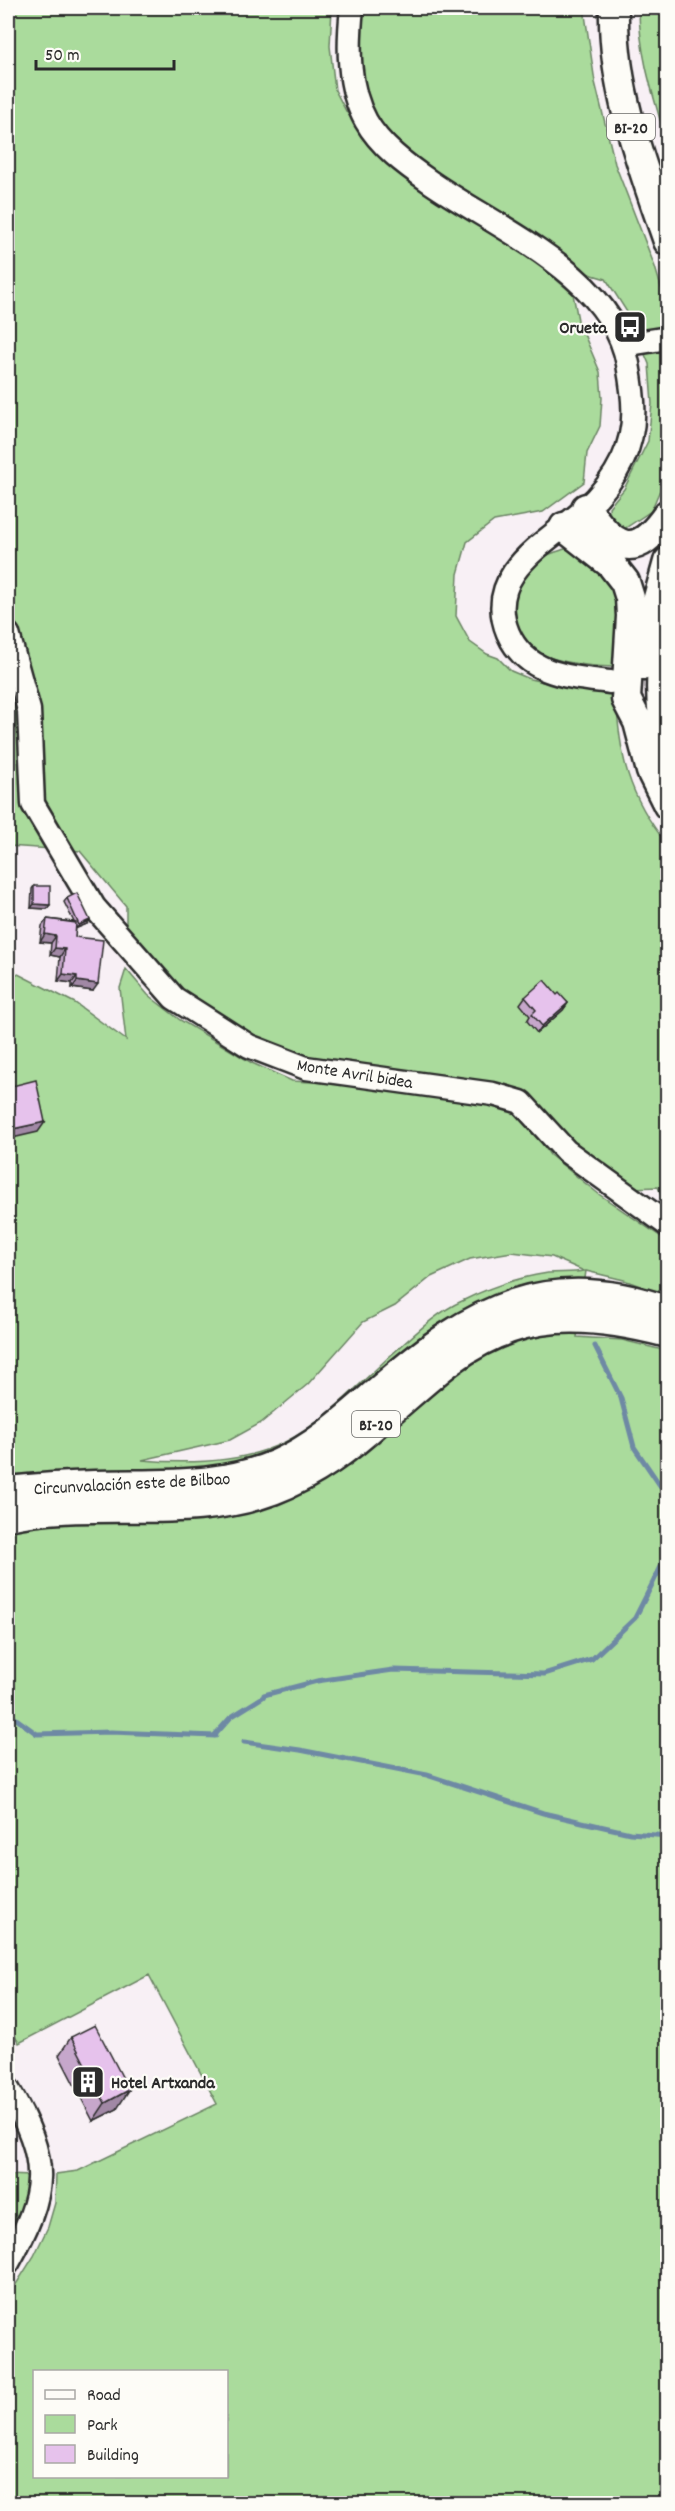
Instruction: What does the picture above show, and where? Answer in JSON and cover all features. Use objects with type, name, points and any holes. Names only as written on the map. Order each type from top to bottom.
[{"type":"main road","name":"BI-20","points":[[614,8],[619,72],[627,114],[668,242]]},
{"type":"main road","name":"BI-20","points":[[633,8],[633,27],[645,107],[668,183]]},
{"type":"main road","points":[[586,508],[600,530],[615,542],[624,545],[640,543],[647,539],[668,514]]},
{"type":"main road","points":[[571,532],[611,564],[625,582],[630,598],[631,616],[626,699],[638,722],[651,771],[668,805]]},
{"type":"main road","points":[[638,722],[642,666],[668,562]]},
{"type":"main road","points":[[668,631],[662,657],[661,704],[668,746]]},
{"type":"main road","name":"Circunvalación este de Bilbao","points":[[8,1491],[219,1480],[246,1475],[277,1464],[330,1433],[442,1339],[476,1318],[511,1304],[554,1294],[578,1293],[607,1295],[668,1311]]},
{"type":"main road","name":"Circunvalación este de Bilbao","points":[[8,1516],[32,1511],[198,1506],[238,1501],[272,1490],[302,1477],[334,1458],[453,1358],[498,1332],[531,1322],[592,1318],[623,1321],[668,1333]]},
{"type":"main road","points":[[8,1472],[69,1472],[94,1485]]},
{"type":"main road","points":[[8,1525],[73,1509]]},
{"type":"street","points":[[352,8],[351,66],[356,97],[366,121],[388,148],[412,169],[523,240],[580,282],[629,344],[635,402],[632,436],[623,459],[609,483],[586,508],[571,532],[533,550],[516,567],[505,593],[502,611],[512,643],[525,658],[538,668],[566,677],[610,682]]},
{"type":"street","points":[[629,344],[668,338]]},
{"type":"street","name":"Monte Avril bidea","points":[[8,634],[29,710],[33,804],[94,907],[174,998],[249,1046],[289,1063],[306,1068],[494,1094],[521,1102],[566,1151],[668,1225]]},
{"type":"street","points":[[8,2089],[34,2141],[39,2167],[39,2192],[28,2226],[8,2264]]},
{"type":"green space","points":[[8,8],[332,8],[330,46],[335,90],[346,111],[367,140],[401,171],[539,265],[573,294],[578,320],[600,372],[602,398],[600,426],[587,453],[584,482],[543,512],[494,521],[467,542],[458,574],[456,616],[470,642],[487,654],[498,658],[511,671],[530,679],[569,688],[616,694],[623,756],[628,774],[643,809],[667,844],[667,1208],[658,1187],[631,1188],[567,1142],[531,1099],[302,1058],[270,1046],[194,1005],[126,936],[126,906],[80,851],[68,850],[40,803],[27,668],[8,611]]},
{"type":"green space","points":[[360,8],[584,8],[595,82],[615,164],[655,267],[667,307],[667,455],[660,490],[651,511],[621,531],[610,521],[609,507],[624,489],[648,441],[652,404],[649,364],[627,312],[606,279],[589,274],[437,172],[390,133],[378,119],[369,103],[362,80],[359,56]]},
{"type":"green space","points":[[639,8],[667,8],[667,143],[644,60]]},
{"type":"green space","points":[[565,549],[589,561],[606,579],[612,590],[618,614],[617,667],[577,664],[539,653],[528,645],[516,623],[515,599],[524,575],[539,559]]},
{"type":"green space","points":[[8,653],[51,849],[8,846]]},
{"type":"green space","points":[[8,895],[14,972],[75,1003],[126,1040],[120,988],[126,969],[148,995],[180,1020],[252,1063],[292,1081],[425,1088],[519,1110],[550,1155],[600,1195],[667,1241],[667,1296],[624,1280],[586,1271],[577,1337],[622,1340],[667,1351],[667,2503],[8,2503],[8,2297],[34,2256],[48,2227],[55,2203],[56,2174],[78,2171],[217,2104],[149,1975],[19,2043],[8,2025]],"holes":[[[512,1252],[552,1257],[584,1271],[526,1277],[493,1287],[452,1306],[415,1333],[327,1414],[285,1442],[269,1449],[233,1458],[196,1462],[142,1460],[230,1440],[261,1423],[308,1384],[363,1322],[395,1306],[431,1277],[470,1259]]]},
{"type":"green space","points":[[8,2175],[30,2176],[21,2214],[8,2235]]},
{"type":"building","points":[[34,886],[50,886],[50,905],[34,904]]},
{"type":"building","points":[[77,893],[90,920],[79,925],[67,898]]},
{"type":"building","points":[[47,919],[76,923],[75,937],[103,940],[98,984],[77,981],[77,976],[63,974],[65,949],[55,948],[56,936],[45,934]]},
{"type":"building","points":[[544,980],[557,995],[559,993],[568,1003],[542,1026],[532,1014],[536,1010],[525,997]]},
{"type":"building","points":[[36,1080],[45,1122],[8,1130],[8,1087]]},
{"type":"building","points":[[95,2025],[129,2090],[105,2103],[71,2037]]},
{"type":"waterway","points":[[595,1346],[621,1398],[634,1447],[668,1497]]},
{"type":"waterway","points":[[264,1695],[317,1681],[393,1670],[544,1674],[592,1659],[635,1618],[668,1553]]},
{"type":"waterway","points":[[214,1736],[231,1717],[263,1697]]},
{"type":"waterway","points":[[8,1713],[37,1734],[111,1732],[216,1736]]},
{"type":"waterway","points":[[244,1742],[300,1750],[427,1775],[543,1813],[630,1833],[668,1836]]},
{"type":"place","name":"Orueta","points":[[630,327]]},
{"type":"place","name":"Hotel Artxanda","points":[[88,2082]]}]
